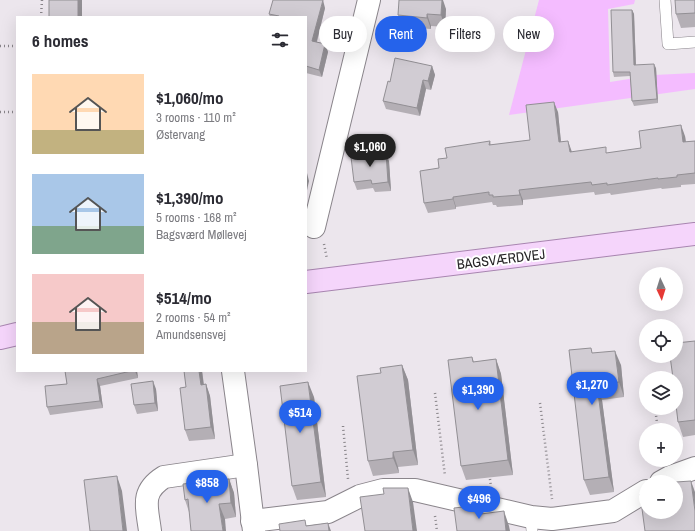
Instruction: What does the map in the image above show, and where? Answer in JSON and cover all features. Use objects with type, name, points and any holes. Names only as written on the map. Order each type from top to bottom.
[{"type":"main road","name":"BAGSVÆRDVEJ","points":[[307,282],[695,234]]},
{"type":"main road","points":[[0,338],[16,334]]},
{"type":"street","points":[[314,227],[369,0]]},
{"type":"street","points":[[233,372],[253,526],[328,512],[350,500],[383,490],[415,490],[448,497],[532,524],[555,518],[613,511],[639,495]]},
{"type":"street","points":[[150,531],[146,500],[149,491],[155,483],[164,477],[246,465]]},
{"type":"street","points":[[676,475],[695,468]]},
{"type":"lane","points":[[665,0],[668,44],[695,42]]},
{"type":"path","points":[[41,16],[42,0]]},
{"type":"path","points":[[0,46],[16,46]]},
{"type":"path","points":[[0,112],[16,112]]},
{"type":"path","points":[[314,227],[325,245],[329,279]]},
{"type":"path","points":[[435,393],[448,497]]},
{"type":"path","points":[[540,403],[555,518]]},
{"type":"path","points":[[343,426],[350,500]]},
{"type":"shaded area","points":[[539,0],[635,0],[634,4],[608,9],[610,82],[654,75],[695,73],[695,89],[509,115],[525,52],[554,52],[554,16],[535,16]]},
{"type":"building","points":[[49,0],[78,0],[78,16],[49,16]]},
{"type":"building","points":[[273,0],[323,0],[312,41],[319,43],[319,52],[323,52],[319,70],[307,66],[307,16],[279,16],[269,14]]},
{"type":"building","points":[[399,0],[442,0],[441,15],[398,15]]},
{"type":"building","points":[[675,0],[695,0],[695,13],[676,14]]},
{"type":"building","points":[[611,10],[632,10],[634,65],[654,64],[657,99],[632,101],[630,72],[613,72]]},
{"type":"building","points":[[395,58],[432,66],[428,81],[423,80],[417,108],[383,101],[388,81],[390,82]]},
{"type":"building","points":[[554,102],[559,142],[568,141],[570,152],[606,147],[606,153],[641,148],[639,131],[681,125],[683,142],[695,141],[695,173],[677,175],[677,177],[607,185],[607,183],[592,185],[591,182],[519,190],[520,195],[493,197],[493,195],[489,195],[489,192],[424,203],[420,171],[439,168],[438,159],[447,158],[445,148],[490,141],[489,145],[530,140],[526,105]]},
{"type":"building","points":[[386,153],[388,182],[372,184],[371,180],[354,182],[351,157]]},
{"type":"building","points":[[695,341],[695,420],[678,422],[677,415],[683,415],[683,371],[672,371],[671,363],[683,363],[683,342]]},
{"type":"building","points":[[591,348],[592,353],[615,351],[619,382],[597,385],[609,477],[584,480],[569,350]]},
{"type":"building","points":[[472,357],[473,362],[496,359],[508,460],[461,466],[448,360]]},
{"type":"building","points":[[402,365],[413,450],[393,452],[393,458],[368,461],[357,376],[381,373],[380,368]]},
{"type":"building","points":[[65,372],[127,372],[97,379],[100,401],[47,407],[45,386],[67,384]]},
{"type":"building","points":[[184,372],[199,372],[201,385],[206,384],[211,427],[185,430],[180,388],[186,387]]},
{"type":"building","points":[[153,381],[155,403],[134,405],[131,384]]},
{"type":"building","points":[[308,382],[321,482],[292,486],[280,386]]},
{"type":"building","points":[[117,476],[123,531],[90,531],[84,480]]},
{"type":"building","points":[[229,479],[231,503],[219,504],[223,531],[191,531],[188,499],[185,500],[183,484]]},
{"type":"building","points":[[691,481],[695,511],[695,531],[645,531],[643,519],[683,519],[683,482]]},
{"type":"building","points":[[383,488],[408,488],[413,531],[365,531],[360,497],[384,494]]},
{"type":"building","points":[[480,505],[481,514],[504,511],[506,531],[457,531],[454,508]]},
{"type":"building","points":[[305,520],[306,526],[328,523],[329,531],[280,531],[279,524]]}]
